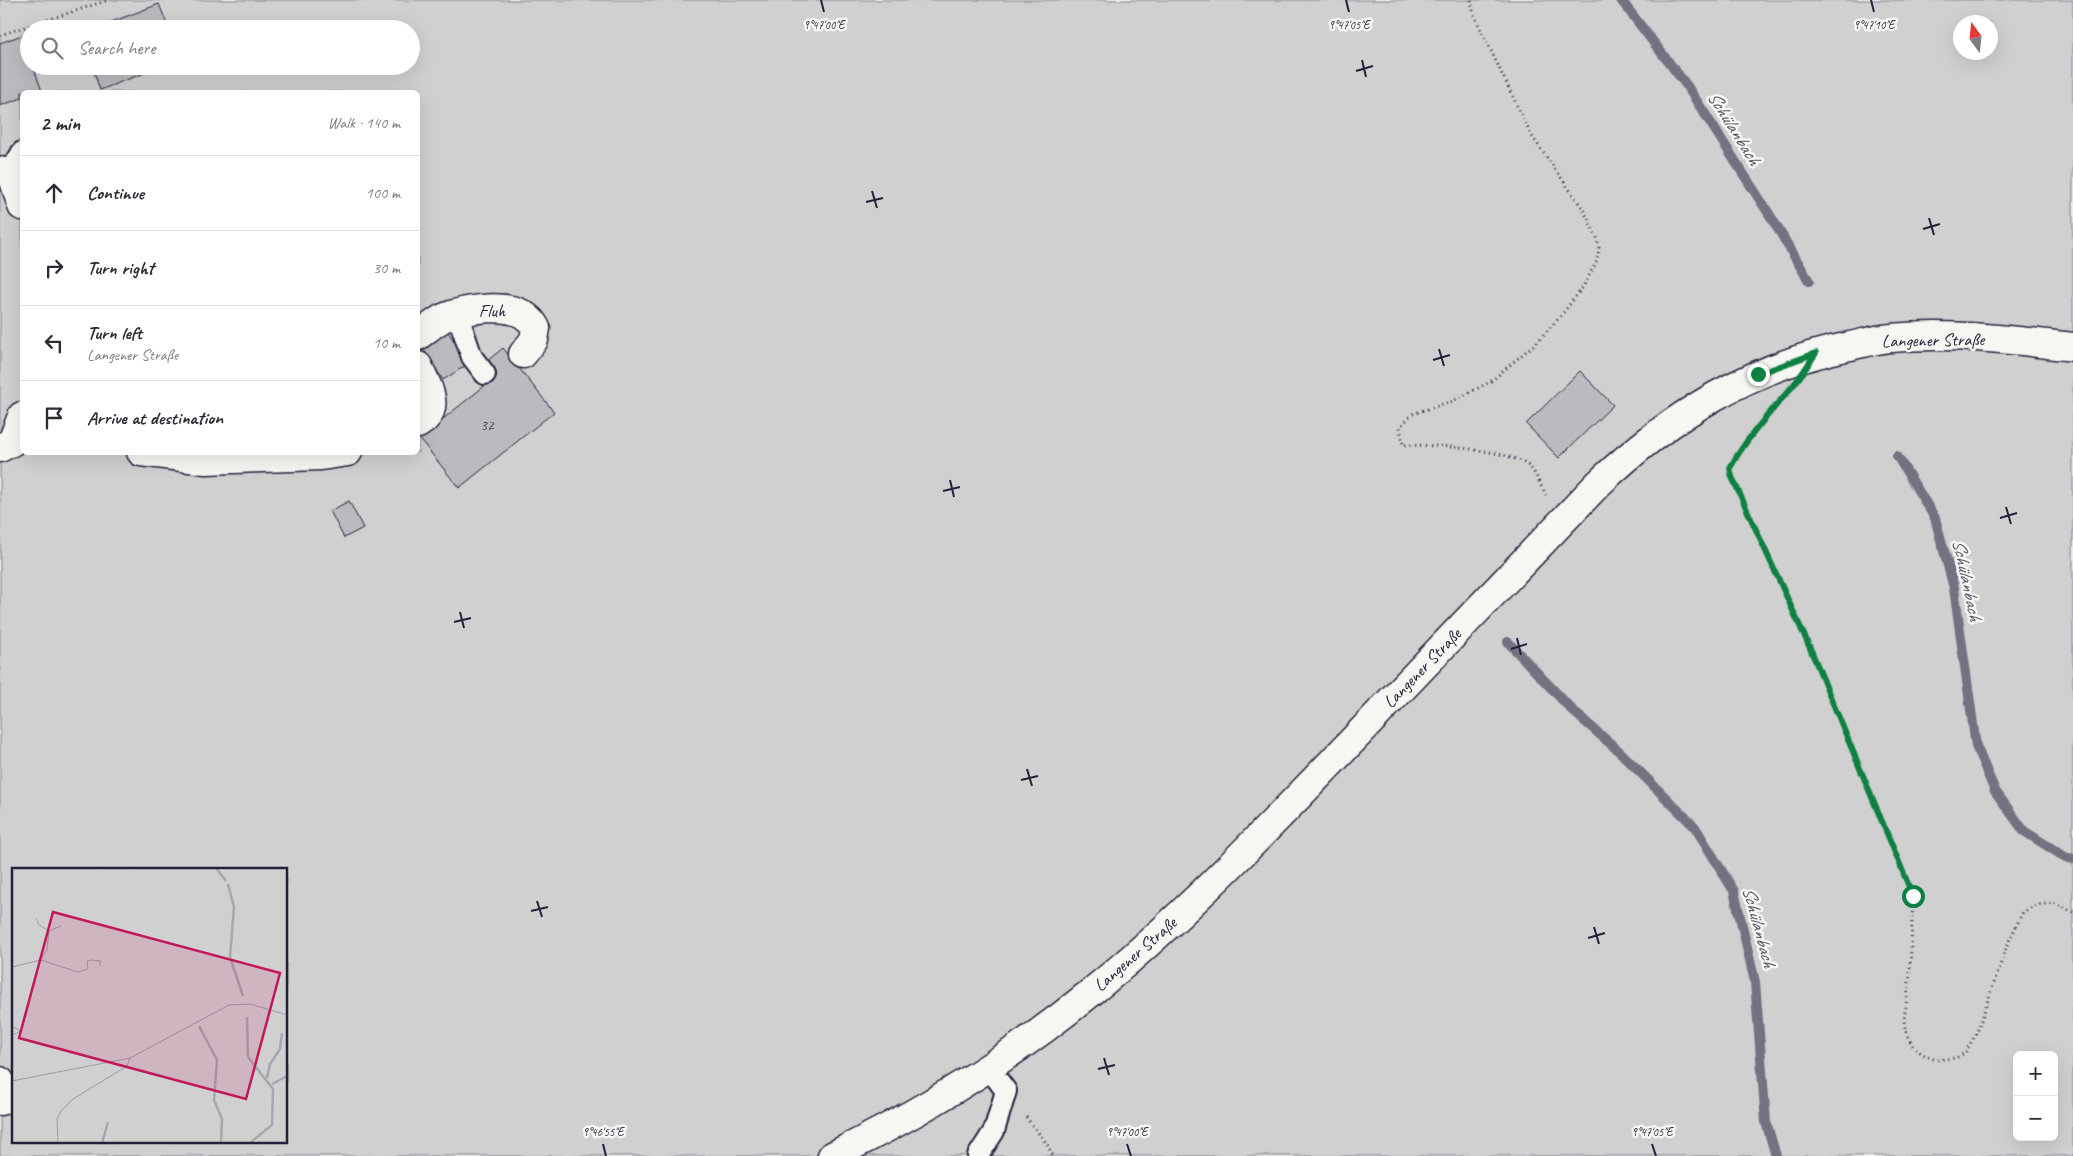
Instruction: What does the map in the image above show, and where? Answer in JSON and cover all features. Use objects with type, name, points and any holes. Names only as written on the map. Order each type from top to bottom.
[{"type":"main road","points":[[11,163],[20,198]]},
{"type":"main road","name":"Fluh","points":[[420,335],[442,319],[457,313],[498,309],[514,311],[528,318],[536,328],[534,340],[523,354]]},
{"type":"main road","name":"Langener Straße","points":[[832,1156],[918,1110],[988,1067],[1088,995],[1196,900],[1258,840],[1562,522],[1628,456],[1684,414],[1714,395],[1758,374],[1816,353],[1891,338],[1972,337],[2073,347]]},
{"type":"main road","points":[[420,370],[432,395],[430,411],[420,422]]},
{"type":"main road","points":[[11,444],[20,421]]},
{"type":"main road","points":[[165,455],[206,460],[327,455]]},
{"type":"main road","points":[[0,1081],[2,1084],[0,1101]]},
{"type":"lane","points":[[457,313],[472,357],[485,374]]},
{"type":"lane","points":[[978,1156],[994,1132],[1006,1091],[988,1067]]},
{"type":"path","points":[[47,20],[109,0]]},
{"type":"path","points":[[1471,0],[1474,15],[1532,135],[1583,209],[1597,238],[1599,248],[1597,261],[1583,287],[1560,317],[1536,343],[1490,382],[1453,401],[1412,414],[1400,427],[1403,445],[1467,449],[1511,458],[1530,468],[1562,522]]},
{"type":"path","points":[[0,35],[20,29]]},
{"type":"path","points":[[1783,396],[1738,454],[1730,468],[1732,477],[1810,648],[1913,896],[1910,974],[1904,1020],[1906,1033],[1913,1046],[1922,1054],[1936,1060],[1956,1058],[1965,1053],[1978,1032],[2007,945],[2023,912],[2036,905],[2053,903],[2073,912]]},
{"type":"path","points":[[1006,1091],[1047,1144],[1053,1156]]},
{"type":"shaded area","points":[[0,0],[2073,0],[2073,1156],[0,1156]]},
{"type":"building","points":[[159,4],[165,20],[117,20]]},
{"type":"building","points":[[20,36],[20,75],[36,75],[42,90],[20,90],[20,99],[0,106],[0,43]]},
{"type":"building","points":[[95,75],[139,75],[100,90]]},
{"type":"building","points":[[446,328],[468,364],[443,380],[420,344]]},
{"type":"building","points":[[503,348],[554,412],[459,488],[420,437],[497,376],[486,362]]},
{"type":"building","points":[[1580,371],[1613,405],[1559,458],[1526,424]]},
{"type":"building","points":[[349,501],[363,528],[344,538],[330,511]]},
{"type":"waterway","name":"Schülanbach","points":[[1621,0],[1687,86],[1771,217],[1809,281]]},
{"type":"waterway","name":"Schülanbach","points":[[1897,456],[1935,518],[1954,588],[1976,746],[1995,791],[2024,831],[2065,857],[2073,859]]},
{"type":"waterway","name":"Schülanbach","points":[[1508,642],[1573,711],[1620,752],[1695,827],[1734,891],[1755,982],[1766,1122],[1776,1156]]},
{"type":"route","points":[[1758,374],[1816,353],[1796,382],[1770,411],[1730,468],[1732,477],[1810,648],[1913,896]]}]
